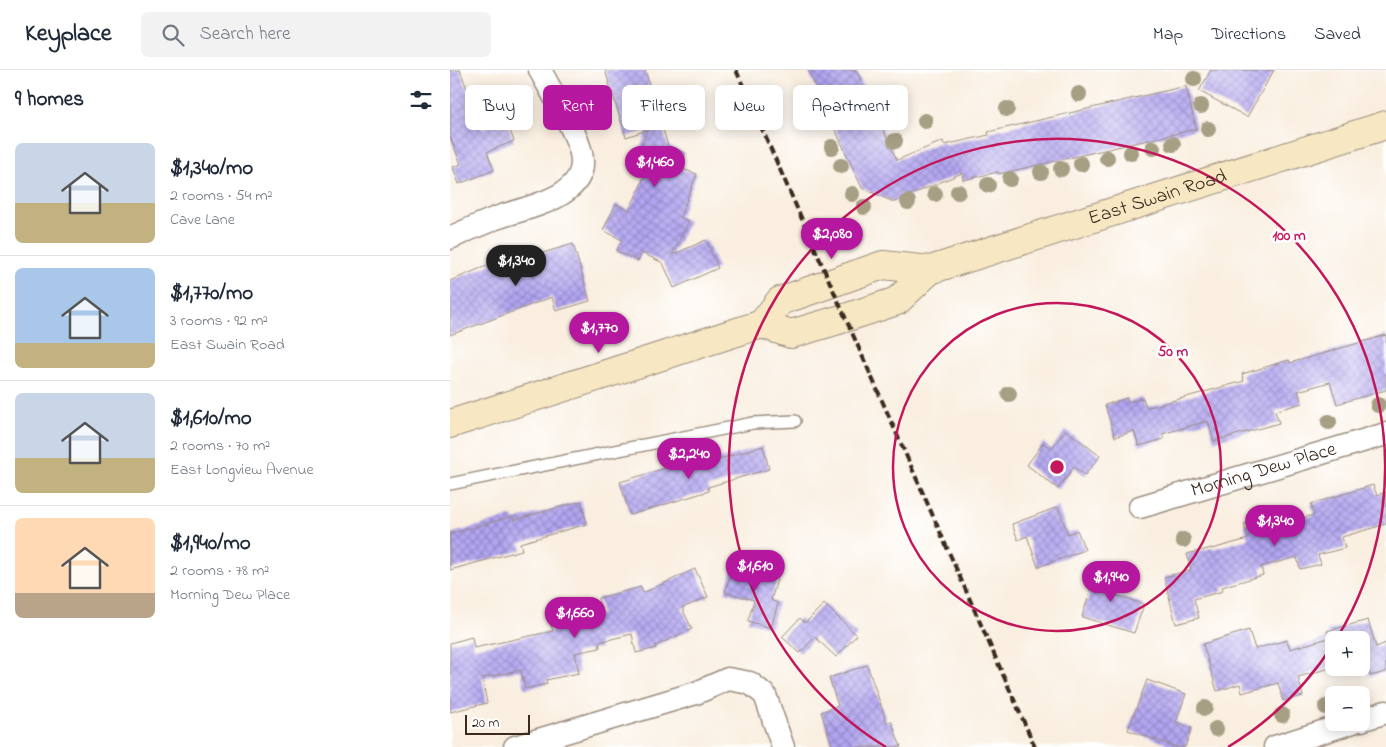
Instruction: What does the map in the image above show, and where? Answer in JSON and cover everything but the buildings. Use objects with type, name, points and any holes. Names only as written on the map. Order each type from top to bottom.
[{"type":"main road","name":"East Swain Road","points":[[930,270],[897,301],[791,334],[762,324],[780,301],[882,265],[930,270],[1386,125]]},
{"type":"main road","points":[[450,424],[762,324]]},
{"type":"street","points":[[450,238],[496,218],[555,198],[566,192],[576,182],[581,170],[581,154],[577,140],[540,70]]},
{"type":"street","name":"Morning Dew Place","points":[[1140,507],[1386,434]]},
{"type":"street","points":[[515,747],[696,694],[728,679],[750,683],[764,694],[783,747]]},
{"type":"street","points":[[1370,717],[1386,712]]},
{"type":"street","points":[[1274,747],[1325,731]]},
{"type":"lane","points":[[450,484],[753,423],[795,421]]},
{"type":"railway","points":[[736,70],[1035,747]]}]
